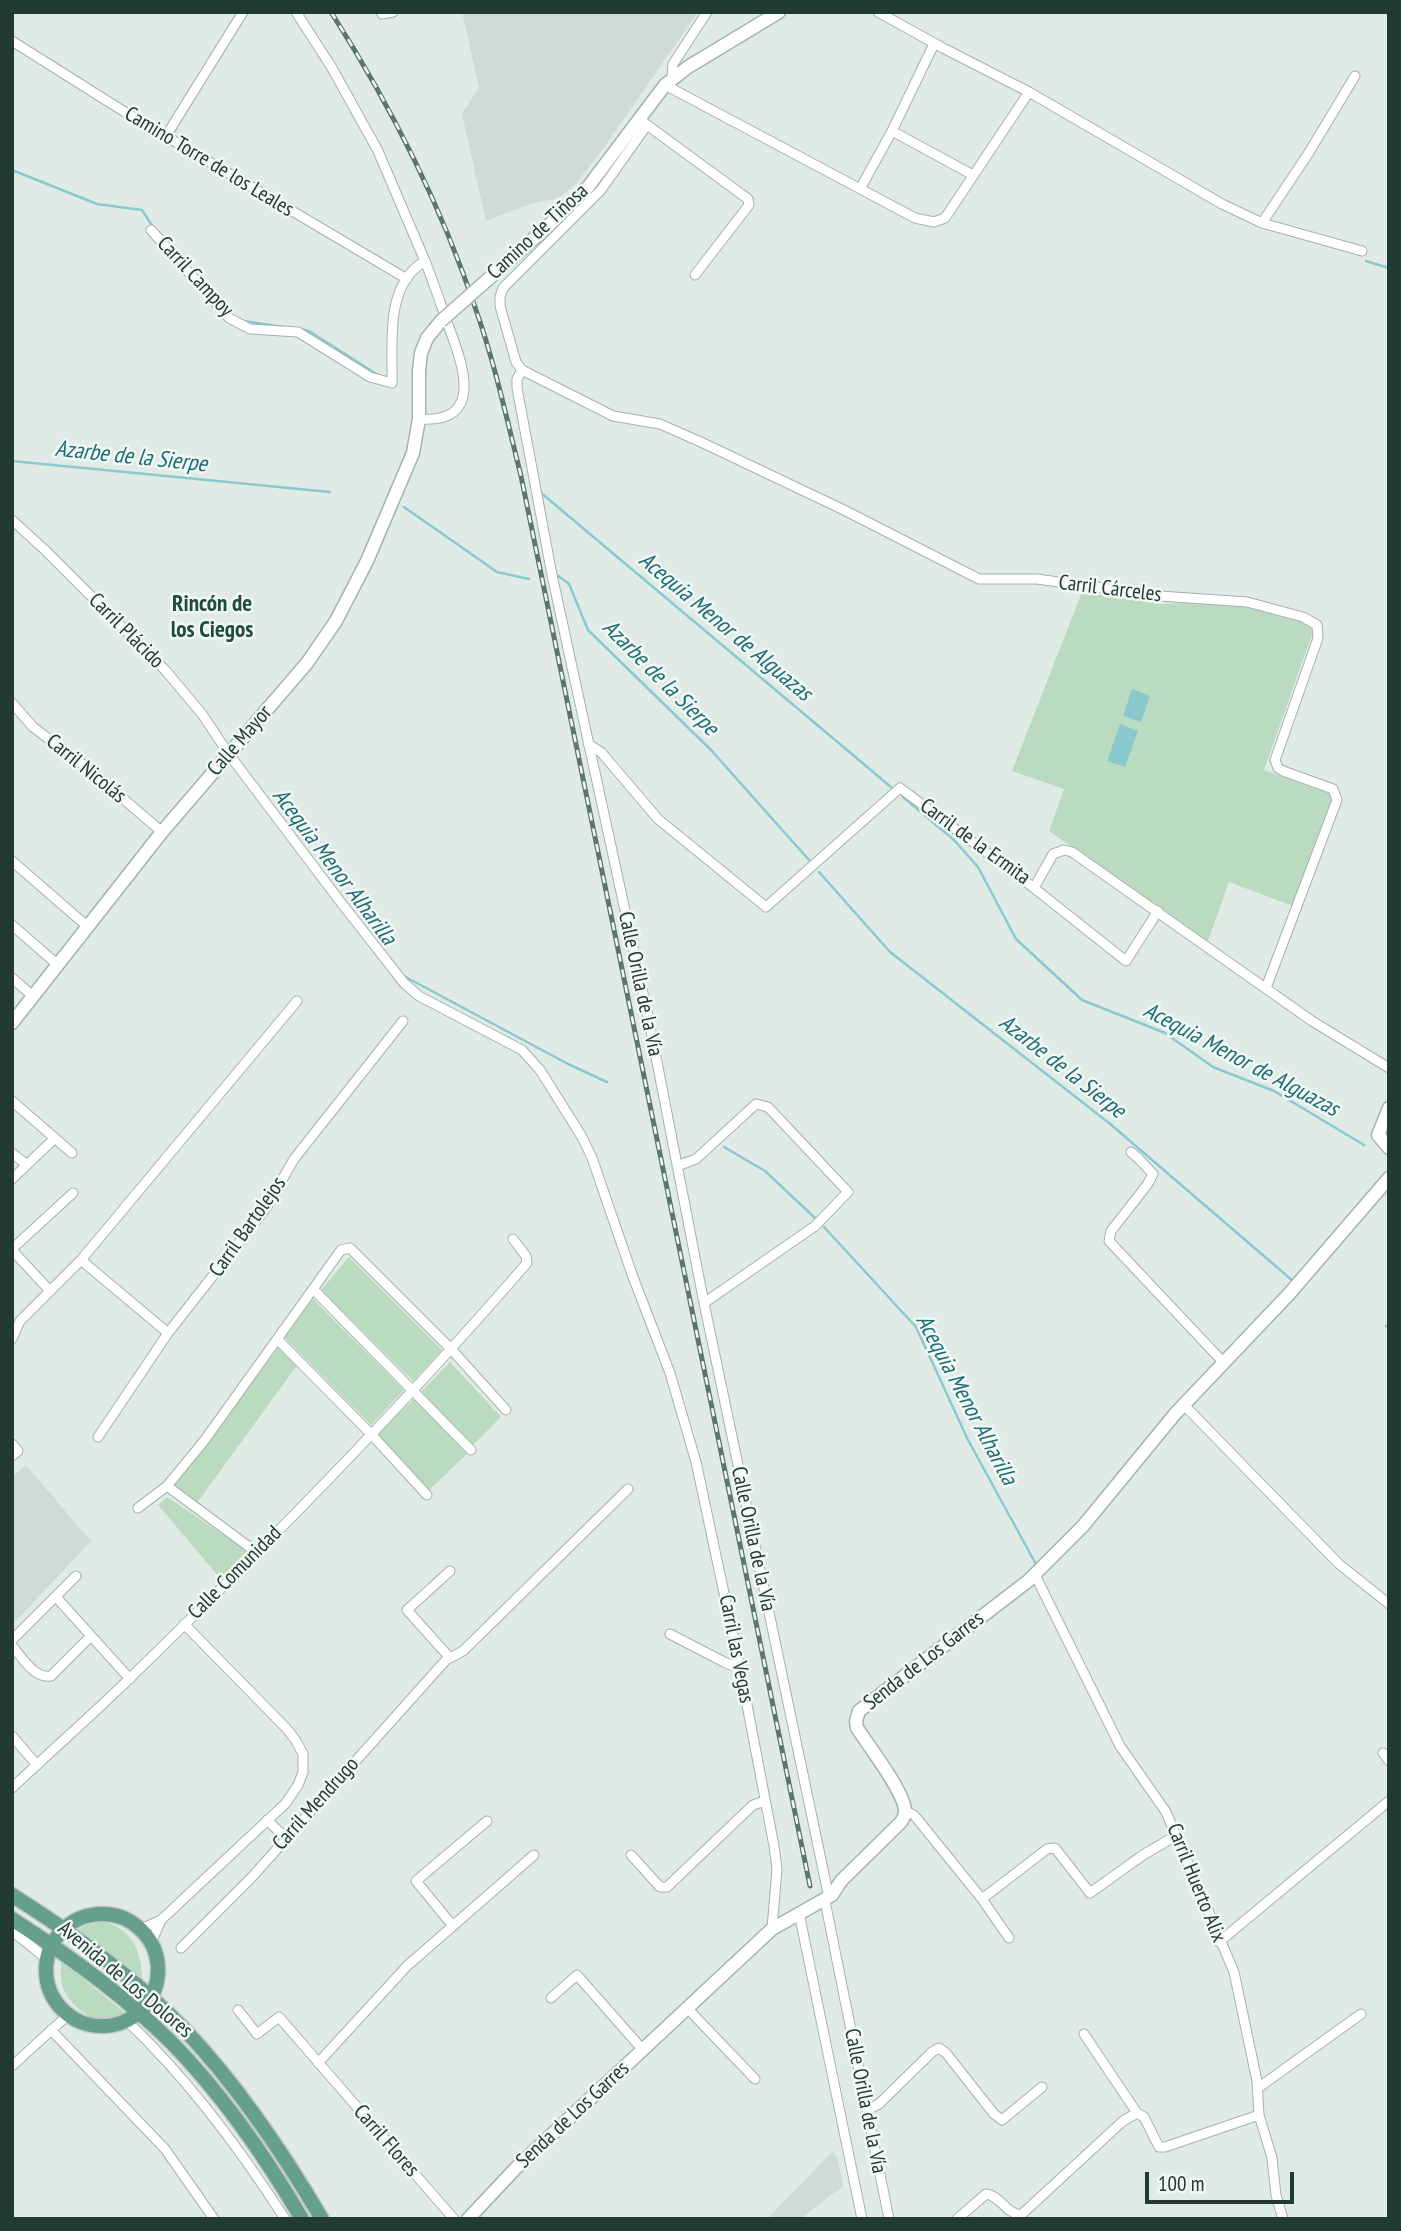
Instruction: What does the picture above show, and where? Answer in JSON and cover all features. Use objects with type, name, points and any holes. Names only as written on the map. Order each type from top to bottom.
[{"type":"main road","name":"Avenida de Los Dolores","points":[[12,1895],[102,1956],[183,2028],[241,2097],[289,2165],[321,2219]]},
{"type":"main road","points":[[98,1914],[128,1920],[141,1929],[151,1943],[157,1959],[158,1976],[151,1999],[133,2017],[103,2027],[90,2026],[68,2015],[57,2004],[49,1990],[46,1975],[49,1952],[64,1928],[82,1917],[98,1914]]},
{"type":"main road","name":"Avenida de Los Dolores","points":[[12,1919],[49,1952],[170,2042],[216,2093],[262,2154],[302,2219]]},
{"type":"street","points":[[166,136],[243,12]]},
{"type":"street","points":[[296,12],[332,68],[378,150],[425,261],[461,360],[466,383],[463,397],[452,412],[419,424]]},
{"type":"street","points":[[381,12],[393,12]]},
{"type":"street","points":[[707,12],[673,64],[668,81],[915,218],[934,222],[945,218],[1029,92]]},
{"type":"street","name":"Camino de Tiñosa","points":[[419,424],[421,353],[427,338],[441,321],[588,187],[642,121],[668,81],[779,12]]},
{"type":"street","points":[[878,12],[1029,92],[1222,204],[1262,223],[1362,251]]},
{"type":"street","name":"Camino Torre de los Leales","points":[[12,41],[407,279]]},
{"type":"street","points":[[860,189],[892,131],[934,44]]},
{"type":"street","points":[[1262,223],[1355,76]]},
{"type":"street","points":[[642,121],[748,199],[749,205],[695,275]]},
{"type":"street","name":"Calle Orilla de la Vía","points":[[642,121],[601,190],[506,283],[501,292],[500,306],[516,362],[522,370],[516,383],[528,455],[650,1028],[827,1899],[889,2219]]},
{"type":"street","points":[[892,131],[973,175]]},
{"type":"street","name":"Carril Campoy","points":[[151,230],[229,318],[250,329],[298,332],[370,377],[392,383],[392,321],[407,279]]},
{"type":"street","points":[[407,279],[418,265],[425,261]]},
{"type":"street","name":"Carril Cárceles","points":[[522,370],[613,416],[660,424],[703,443],[844,510],[979,579],[1037,579],[1160,596],[1247,602],[1312,621],[1318,631],[1318,638],[1275,760],[1278,768],[1283,771],[1333,789],[1337,800],[1266,988]]},
{"type":"street","name":"Calle Mayor","points":[[12,1023],[162,832],[307,663],[337,621],[395,500],[414,453],[419,424]]},
{"type":"street","name":"Carril Plácido","points":[[12,520],[166,671],[202,714],[228,753],[404,983],[419,996],[517,1046],[532,1059],[582,1137],[592,1158],[670,1373]]},
{"type":"street","name":"Carril Nicolás","points":[[12,703],[33,727],[85,766],[162,832]]},
{"type":"street","name":"Carril de la Ermita","points":[[588,744],[601,752],[658,819],[766,907],[900,788],[1034,888],[1053,854],[1064,850],[1072,852],[1312,1021],[1389,1068]]},
{"type":"street","points":[[12,861],[88,927]]},
{"type":"street","points":[[1034,888],[1126,961],[1158,911]]},
{"type":"street","points":[[12,925],[58,965]]},
{"type":"street","points":[[12,978],[34,997]]},
{"type":"street","points":[[12,1339],[20,1321],[81,1260],[297,1001]]},
{"type":"street","name":"Carril Bartolejos","points":[[99,1437],[168,1334],[266,1208],[294,1159],[403,1021]]},
{"type":"street","points":[[12,1101],[72,1153]]},
{"type":"street","points":[[677,1166],[695,1159],[756,1104],[768,1107],[848,1192],[815,1226],[704,1303]]},
{"type":"street","points":[[1389,1108],[1378,1134],[1380,1140],[1389,1148]]},
{"type":"street","points":[[12,1179],[55,1138]]},
{"type":"street","points":[[1131,1152],[1153,1174],[1111,1231],[1109,1241],[1224,1363]]},
{"type":"street","points":[[12,1153],[27,1165]]},
{"type":"street","name":"Senda de Los Garres","points":[[468,2219],[516,2168],[772,1929],[827,1899],[847,1875],[901,1822],[905,1811],[898,1789],[857,1728],[857,1716],[864,1706],[1035,1575],[1083,1526],[1184,1405],[1289,1294],[1389,1178]]},
{"type":"street","points":[[50,1291],[13,1253],[73,1193]]},
{"type":"street","name":"Calle Comunidad","points":[[12,1788],[130,1679],[452,1350],[527,1263],[526,1256],[513,1239]]},
{"type":"street","points":[[138,1508],[167,1486],[204,1441],[341,1250],[349,1248],[452,1350],[506,1410]]},
{"type":"street","points":[[81,1260],[168,1334]]},
{"type":"street","points":[[313,1289],[471,1450]]},
{"type":"street","points":[[277,1339],[427,1494]]},
{"type":"street","name":"Carril las Vegas","points":[[670,1373],[699,1475],[765,1801],[777,1869],[772,1929]]},
{"type":"street","points":[[1184,1405],[1339,1564],[1389,1604]]},
{"type":"street","points":[[167,1486],[256,1552]]},
{"type":"street","name":"Carril Mendrugo","points":[[181,1948],[286,1838],[450,1658],[463,1651],[628,1489]]},
{"type":"street","points":[[450,1571],[407,1610],[450,1658]]},
{"type":"street","name":"Carril Huerto Alix","points":[[1035,1575],[1120,1746],[1162,1805],[1177,1835],[1236,1982],[1258,2088],[1259,2115],[1272,2158],[1276,2195],[1283,2219]]},
{"type":"street","points":[[12,1640],[76,1576]]},
{"type":"street","points":[[56,1597],[130,1679]]},
{"type":"street","points":[[141,1929],[161,1920],[286,1802],[303,1772],[303,1755],[287,1729],[184,1624]]},
{"type":"street","points":[[670,1634],[731,1665],[739,1663]]},
{"type":"street","points":[[12,1646],[37,1674],[47,1677],[91,1636]]},
{"type":"street","points":[[12,1736],[37,1765]]},
{"type":"street","points":[[631,1855],[660,1886],[667,1887],[754,1805],[765,1801]]},
{"type":"street","points":[[1219,1941],[1389,1801]]},
{"type":"street","points":[[905,1811],[914,1815],[982,1899],[1009,1938]]},
{"type":"street","points":[[267,1820],[286,1838]]},
{"type":"street","points":[[452,1924],[416,1881],[487,1821]]},
{"type":"street","points":[[982,1899],[1047,1849],[1055,1848],[1090,1893],[1143,1854],[1177,1835]]},
{"type":"street","points":[[318,2063],[407,1966],[452,1924],[534,1856]]},
{"type":"street","name":"Calle Orilla de la Vía","points":[[799,1913],[862,2219]]},
{"type":"street","points":[[151,1943],[161,1920]]},
{"type":"street","points":[[12,1931],[49,1952]]},
{"type":"street","points":[[551,1998],[577,1975],[643,2050]]},
{"type":"street","points":[[687,2008],[755,2079]]},
{"type":"street","name":"Carril Flores","points":[[238,2010],[257,2034],[279,2017],[454,2219]]},
{"type":"street","points":[[1258,2088],[1361,2014]]},
{"type":"street","points":[[12,2066],[68,2015]]},
{"type":"street","points":[[133,2017],[221,2124],[285,2219]]},
{"type":"street","points":[[51,2031],[164,2149],[214,2219]]},
{"type":"street","points":[[1084,2035],[1137,2113],[1144,2117],[1159,2147],[1259,2115]]},
{"type":"street","points":[[867,2110],[879,2104],[939,2048],[1002,2120],[1042,2087]]},
{"type":"street","points":[[957,2219],[986,2194],[993,2195],[1013,2214],[1021,2215],[1124,2121],[1137,2113]]},
{"type":"shaded area","points":[[462,12],[698,12],[575,185],[559,198],[533,203],[486,221],[462,114],[479,87]]},
{"type":"shaded area","points":[[26,1465],[91,1541],[16,1621],[12,1617],[12,1477]]},
{"type":"shaded area","points":[[833,2151],[838,2159],[843,2186],[800,2219],[772,2219],[770,2216]]},
{"type":"green space","points":[[1082,592],[1162,604],[1233,604],[1311,624],[1314,629],[1264,770],[1333,795],[1333,802],[1293,906],[1229,882],[1208,941],[1049,831],[1064,789],[1012,771]]},
{"type":"green space","points":[[349,1257],[442,1350],[413,1381],[321,1290]]},
{"type":"green space","points":[[313,1299],[404,1390],[371,1425],[284,1337]]},
{"type":"green space","points":[[280,1345],[298,1364],[197,1503],[175,1485]]},
{"type":"green space","points":[[450,1362],[501,1417],[473,1445],[421,1392]]},
{"type":"green space","points":[[415,1398],[468,1453],[428,1491],[377,1434]]},
{"type":"green space","points":[[167,1497],[249,1552],[220,1578],[158,1505]]},
{"type":"green space","points":[[101,1922],[120,1928],[133,1942],[140,1959],[142,1978],[79,1929]]},
{"type":"green space","points":[[61,1961],[125,2013],[108,2020],[81,2011],[63,1988]]},
{"type":"water","points":[[1132,689],[1150,696],[1141,722],[1123,716]]},
{"type":"water","points":[[1120,724],[1138,731],[1125,767],[1107,761]]},
{"type":"waterway","name":"Acequia Menor de Alguazas","points":[[12,170],[97,204],[142,210],[153,227]]},
{"type":"waterway","points":[[1366,261],[1389,268]]},
{"type":"waterway","name":"Acequia Menor de Alguazas","points":[[244,321],[283,327]]},
{"type":"waterway","name":"Acequia Menor de Alguazas","points":[[300,329],[309,331],[378,375]]},
{"type":"waterway","name":"Azarbe de la Sierpe","points":[[12,461],[330,492]]},
{"type":"waterway","name":"Acequia Menor de Alguazas","points":[[540,492],[891,787]]},
{"type":"waterway","name":"Azarbe de la Sierpe","points":[[404,507],[497,572],[529,579]]},
{"type":"waterway","name":"Azarbe de la Sierpe","points":[[557,575],[569,584],[588,630],[711,750],[809,860]]},
{"type":"waterway","name":"Acequia Menor de Alguazas","points":[[903,797],[954,840],[978,867],[1016,939],[1082,1000],[1165,1033],[1213,1067],[1274,1091],[1364,1145]]},
{"type":"waterway","name":"Azarbe de la Sierpe","points":[[819,872],[890,952],[1109,1123],[1293,1281]]},
{"type":"waterway","name":"Acequia Menor Alharilla","points":[[402,975],[607,1082]]},
{"type":"waterway","name":"Acequia Menor Alharilla","points":[[724,1147],[765,1171],[815,1218]]},
{"type":"waterway","name":"Acequia Menor Alharilla","points":[[824,1227],[916,1327],[968,1440],[1037,1566]]},
{"type":"railway","points":[[331,12],[374,83],[431,194],[476,310],[500,392],[521,476],[810,1886]]},
{"type":"district","name":"Rincón de los Ciegos","points":[[212,617]]}]
